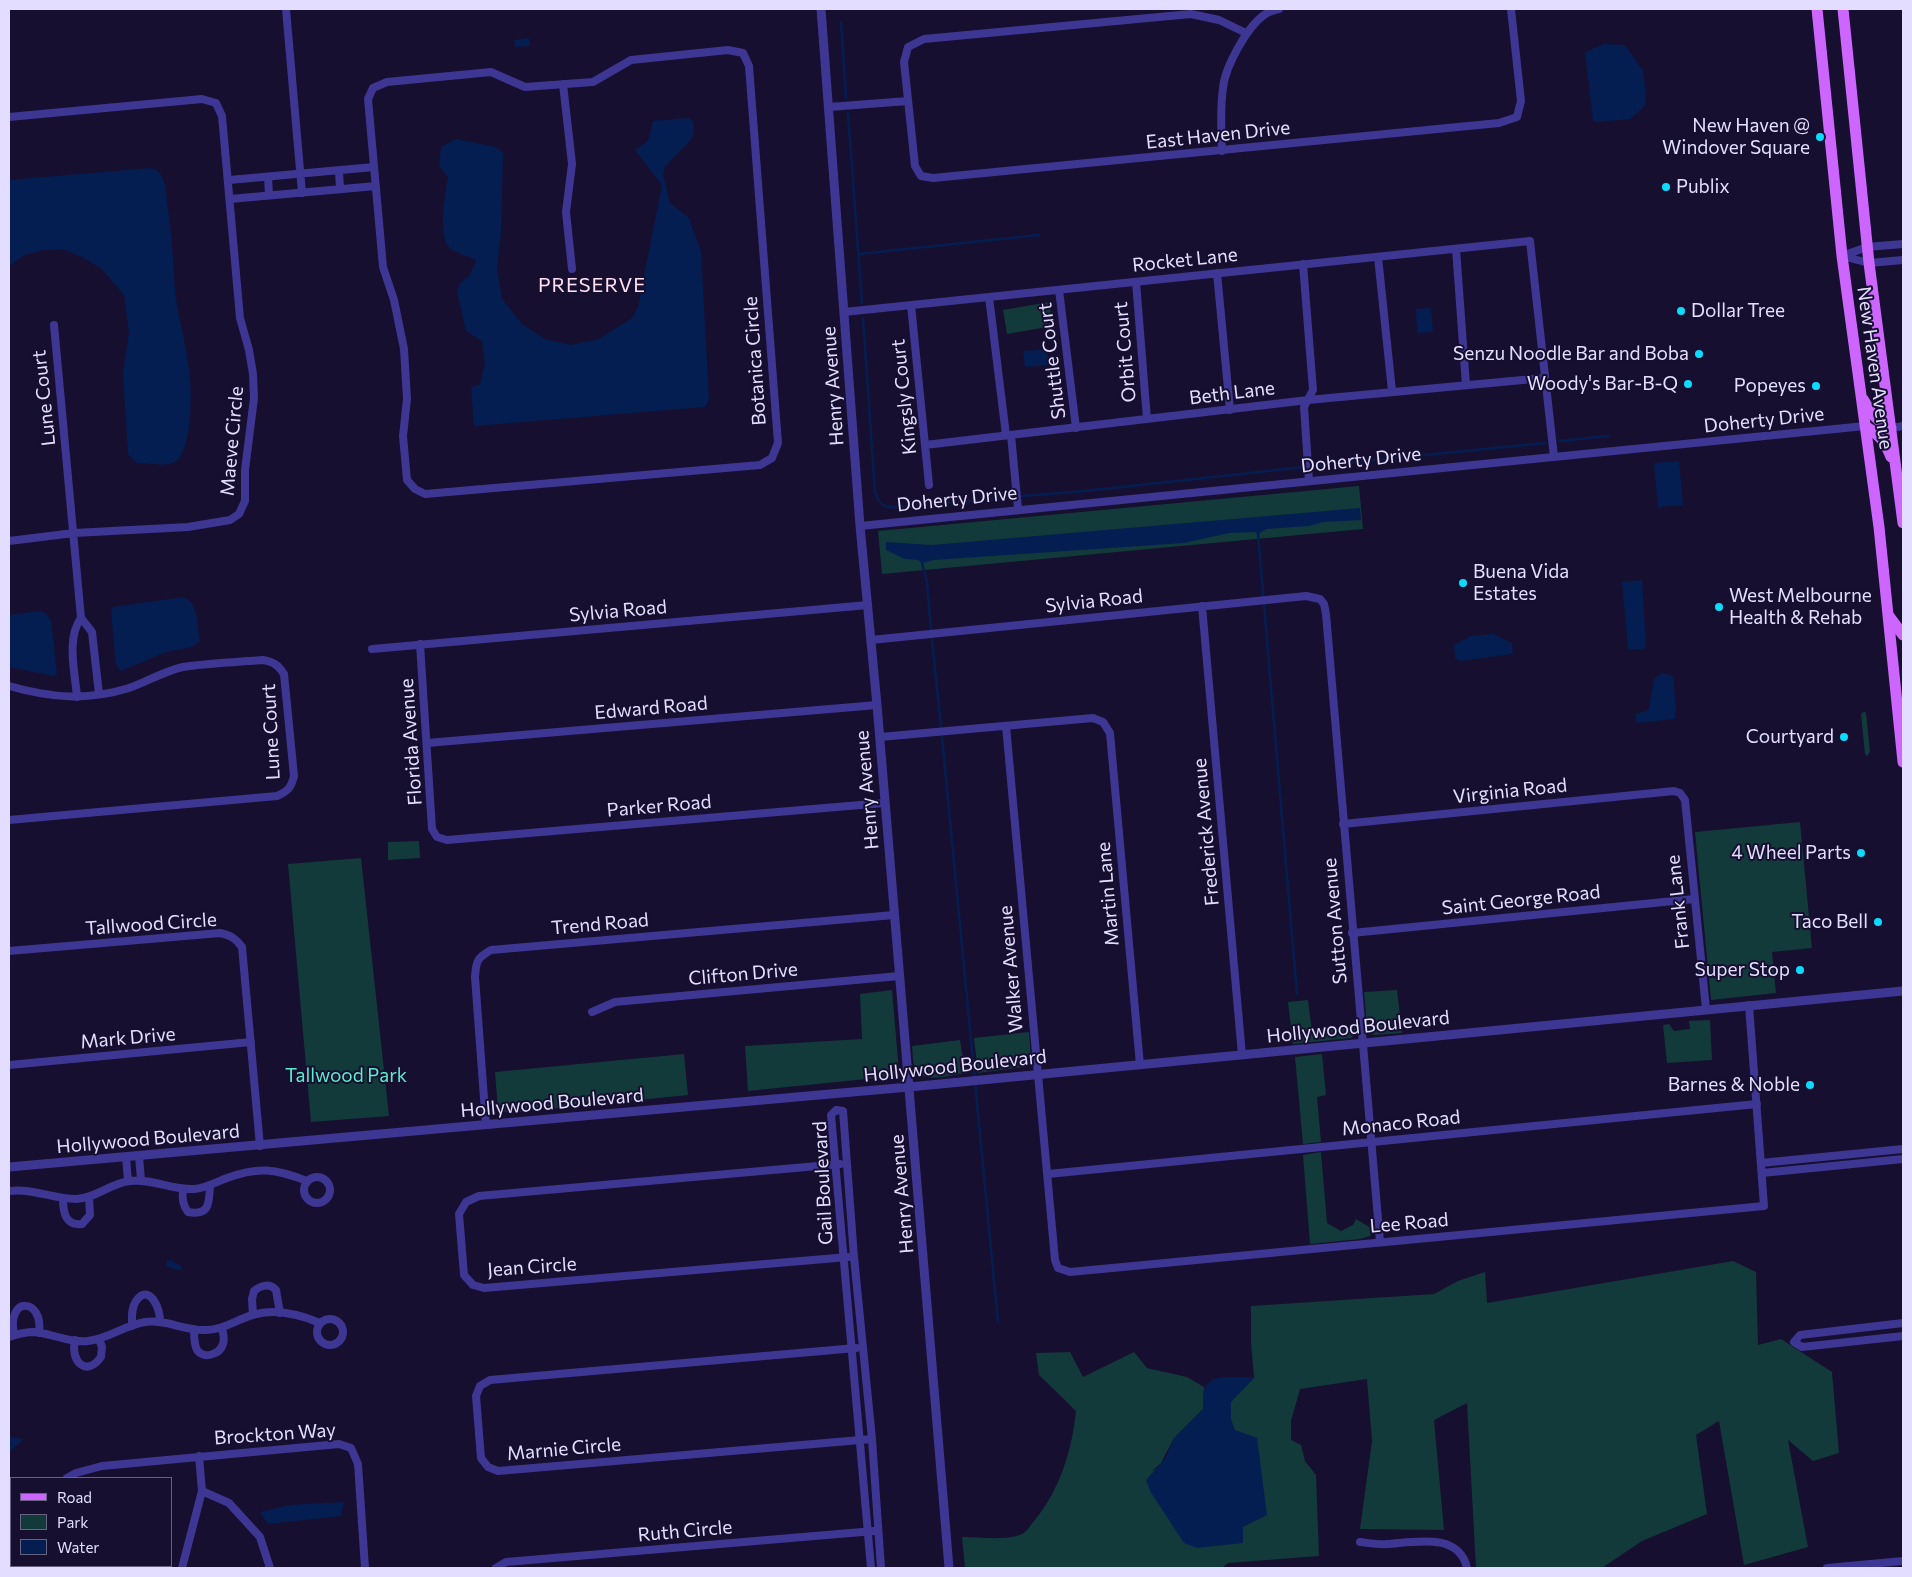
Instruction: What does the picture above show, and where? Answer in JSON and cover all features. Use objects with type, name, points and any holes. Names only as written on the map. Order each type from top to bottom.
[{"type":"main road","name":"New Haven Avenue","points":[[1817,9],[1842,256],[1879,527],[1903,762]]},
{"type":"main road","name":"New Haven Avenue","points":[[1843,9],[1868,263],[1903,522]]},
{"type":"main road","points":[[1860,393],[1880,423],[1891,428]]},
{"type":"main road","points":[[1864,426],[1876,433],[1884,441],[1896,468]]},
{"type":"main road","points":[[1888,615],[1903,635]]},
{"type":"main road","points":[[1891,640],[1903,647]]},
{"type":"street","points":[[286,9],[302,193]]},
{"type":"street","name":"Henry Avenue","points":[[821,9],[860,526],[880,737],[884,803],[950,1568]]},
{"type":"street","points":[[1222,151],[1220,127],[1223,87],[1246,33],[1265,14],[1279,9]]},
{"type":"street","name":"East Haven Drive","points":[[908,101],[915,166],[921,176],[934,178],[1222,151],[1499,122],[1517,117],[1521,101],[1511,9]]},
{"type":"street","points":[[829,107],[908,101],[904,62],[908,47],[924,39],[1191,14],[1219,20],[1246,33]]},
{"type":"street","name":"Botanica Circle","points":[[728,50],[743,53],[749,66],[778,443],[772,458],[760,465],[425,494],[415,489],[407,480],[403,436],[407,399],[404,349],[394,300],[383,268],[368,99],[373,88],[387,82],[491,72],[525,87],[563,84],[593,82],[631,60],[728,50]]},
{"type":"street","points":[[563,84],[572,164],[566,212],[572,270]]},
{"type":"street","name":"Maeve Circle","points":[[9,117],[202,99],[216,104],[222,116],[240,318],[249,350],[254,398],[245,470],[245,501],[239,514],[230,520],[188,527],[74,533],[9,541]]},
{"type":"street","points":[[228,180],[374,167]]},
{"type":"street","points":[[339,171],[340,189]]},
{"type":"street","points":[[268,177],[269,196]]},
{"type":"street","points":[[230,199],[376,186]]},
{"type":"street","name":"Rocket Lane","points":[[844,312],[1530,241],[1544,378]]},
{"type":"street","points":[[1842,256],[1867,247],[1903,244]]},
{"type":"street","points":[[1456,249],[1466,385]]},
{"type":"street","points":[[1378,256],[1392,392]]},
{"type":"street","points":[[1842,256],[1868,263],[1903,260]]},
{"type":"street","points":[[1303,264],[1313,390],[1304,407],[1310,482]]},
{"type":"street","points":[[1217,274],[1230,410]]},
{"type":"street","name":"Orbit Court","points":[[1136,282],[1147,419]]},
{"type":"street","name":"Shuttle Court","points":[[1060,290],[1076,428]]},
{"type":"street","points":[[989,297],[1018,509]]},
{"type":"street","name":"Kingsly Court","points":[[911,305],[929,484]]},
{"type":"street","name":"Lune Court","points":[[54,325],[82,618],[92,632],[100,694]]},
{"type":"street","points":[[1544,378],[1554,457]]},
{"type":"street","name":"Beth Lane","points":[[925,445],[1308,400],[1544,378]]},
{"type":"street","name":"Doherty Drive","points":[[860,526],[1864,426]]},
{"type":"street","points":[[1891,428],[1903,426]]},
{"type":"street","name":"Sylvia Road","points":[[871,640],[1270,599],[1306,596],[1320,599]]},
{"type":"street","name":"Sutton Avenue","points":[[1320,599],[1324,604],[1326,614],[1380,1242]]},
{"type":"street","name":"Sylvia Road","points":[[372,649],[868,605]]},
{"type":"street","name":"Frederick Avenue","points":[[1202,606],[1242,1055]]},
{"type":"street","name":"Lune Court","points":[[77,697],[73,641],[78,623],[82,618]]},
{"type":"street","name":"Florida Avenue","points":[[420,644],[432,829],[437,837]]},
{"type":"street","name":"Lune Court","points":[[9,686],[48,696],[77,697],[130,687],[170,670],[183,667],[263,660],[272,661],[278,665],[284,674],[294,776],[292,787],[277,796],[9,820]]},
{"type":"street","name":"Edward Road","points":[[427,743],[877,705]]},
{"type":"street","name":"Martin Lane","points":[[1006,726],[1093,718],[1103,722],[1110,733],[1140,1065]]},
{"type":"street","points":[[880,737],[1006,726]]},
{"type":"street","name":"Walker Avenue","points":[[1006,726],[1037,1074],[1055,1260],[1058,1268]]},
{"type":"street","name":"Virginia Road","points":[[1343,824],[1674,791],[1680,793]]},
{"type":"street","name":"Frank Lane","points":[[1680,793],[1685,800],[1706,1009]]},
{"type":"street","name":"Parker Road","points":[[437,837],[447,840],[884,803]]},
{"type":"street","name":"Saint George Road","points":[[1352,933],[1694,899]]},
{"type":"street","name":"Trend Road","points":[[486,1125],[475,966],[480,956],[491,950],[894,915]]},
{"type":"street","name":"Tallwood Circle","points":[[9,951],[220,934],[229,935],[242,947],[260,1146]]},
{"type":"street","name":"Clifton Drive","points":[[592,1012],[615,1002],[899,976]]},
{"type":"street","name":"Hollywood Boulevard","points":[[9,1167],[909,1087],[1903,991]]},
{"type":"street","points":[[1748,1006],[1762,1173],[1903,1159]]},
{"type":"street","name":"Mark Drive","points":[[9,1065],[251,1042]]},
{"type":"street","name":"Monaco Road","points":[[1048,1174],[1757,1104]]},
{"type":"street","name":"Gail Boulevard","points":[[871,1568],[831,1115],[836,1110],[843,1111],[854,1257],[872,1439],[881,1568]]},
{"type":"street","points":[[1761,1163],[1903,1149]]},
{"type":"street","points":[[139,1156],[141,1180]]},
{"type":"street","points":[[126,1157],[128,1181]]},
{"type":"street","name":"Jean Circle","points":[[846,1164],[479,1196],[466,1202],[459,1214],[464,1275],[473,1285],[484,1288],[854,1257]]},
{"type":"street","points":[[9,1191],[23,1190],[63,1198],[89,1197],[128,1181],[141,1180],[171,1188],[195,1189],[254,1170],[274,1170],[308,1181]]},
{"type":"street","name":"Lee Road","points":[[1058,1268],[1070,1272],[1764,1206],[1762,1173]]},
{"type":"street","points":[[183,1189],[184,1208],[188,1212],[198,1212],[206,1209],[208,1205],[210,1185]]},
{"type":"street","points":[[63,1198],[64,1213],[67,1220],[76,1225],[82,1224],[90,1215],[89,1197]]},
{"type":"street","points":[[253,1315],[252,1296],[254,1291],[265,1285],[276,1290],[280,1313]]},
{"type":"street","points":[[132,1326],[134,1304],[136,1300],[144,1296],[152,1298],[156,1302],[160,1312],[160,1322]]},
{"type":"street","points":[[39,1333],[40,1323],[37,1312],[31,1307],[17,1309],[13,1314],[11,1336],[29,1332],[85,1341],[99,1339],[146,1322],[160,1322],[194,1330],[209,1330],[222,1328],[253,1315],[280,1313],[320,1323]]},
{"type":"street","points":[[1903,1323],[1800,1335],[1794,1342],[1802,1347],[1903,1336]]},
{"type":"street","points":[[194,1330],[198,1351],[201,1354],[210,1355],[221,1349],[224,1343],[222,1328]]},
{"type":"street","points":[[75,1340],[76,1359],[79,1364],[86,1366],[95,1364],[101,1357],[99,1339]]},
{"type":"street","name":"Marnie Circle","points":[[863,1347],[490,1380],[480,1386],[476,1396],[481,1458],[488,1467],[498,1471],[872,1439]]},
{"type":"street","name":"Brockton Way","points":[[69,1477],[76,1473],[102,1466],[339,1444],[351,1448],[358,1464],[364,1568]]},
{"type":"street","points":[[182,1568],[202,1491],[199,1456]]},
{"type":"street","points":[[202,1491],[230,1503],[260,1537],[270,1568]]},
{"type":"street","name":"Ruth Circle","points":[[496,1568],[506,1562],[878,1531]]},
{"type":"street","points":[[1360,1542],[1385,1544],[1418,1540],[1452,1546],[1465,1558],[1467,1568]]},
{"type":"street","points":[[1827,1568],[1903,1561]]},
{"type":"green space","points":[[1049,302],[1053,326],[1007,334],[1003,310]]},
{"type":"green space","points":[[1359,486],[1363,529],[882,574],[878,531]]},
{"type":"green space","points":[[1864,711],[1866,713],[1870,752],[1867,756],[1865,754],[1861,714]]},
{"type":"green space","points":[[1800,822],[1812,948],[1772,952],[1776,993],[1711,1000],[1695,832]]},
{"type":"green space","points":[[419,841],[420,858],[388,860],[388,842]]},
{"type":"green space","name":"Tallwood Park","points":[[361,858],[389,1116],[311,1122],[288,864]]},
{"type":"green space","points":[[892,990],[899,1072],[891,1072],[886,1077],[748,1091],[745,1046],[862,1039],[860,994]]},
{"type":"green space","points":[[1397,990],[1402,1033],[1373,1035],[1367,1027],[1364,992]]},
{"type":"green space","points":[[1308,1000],[1312,1032],[1356,1027],[1354,1035],[1351,1038],[1293,1044],[1288,1002]]},
{"type":"green space","points":[[1710,1020],[1712,1060],[1667,1063],[1663,1025],[1669,1024],[1674,1031],[1690,1029],[1689,1021]]},
{"type":"green space","points":[[1029,1032],[1030,1064],[1024,1067],[978,1073],[974,1038]]},
{"type":"green space","points":[[960,1040],[965,1073],[931,1078],[925,1077],[916,1070],[912,1046]]},
{"type":"green space","points":[[684,1054],[688,1095],[509,1113],[498,1110],[495,1072]]},
{"type":"green space","points":[[1322,1054],[1326,1095],[1317,1097],[1321,1142],[1303,1144],[1295,1057]]},
{"type":"green space","points":[[1321,1152],[1327,1223],[1341,1231],[1353,1225],[1356,1219],[1374,1230],[1370,1236],[1360,1239],[1310,1244],[1303,1155]]},
{"type":"green space","points":[[1733,1261],[1756,1272],[1758,1345],[1781,1339],[1832,1372],[1839,1453],[1813,1461],[1788,1440],[1808,1547],[1744,1565],[1719,1421],[1696,1435],[1707,1514],[1642,1541],[1602,1568],[1476,1568],[1467,1403],[1434,1420],[1444,1530],[1360,1529],[1372,1441],[1367,1379],[1300,1389],[1291,1421],[1291,1440],[1301,1445],[1305,1461],[1316,1475],[1319,1556],[1228,1563],[1222,1568],[965,1568],[962,1537],[1001,1538],[1024,1533],[1044,1508],[1058,1482],[1068,1454],[1076,1411],[1039,1375],[1036,1353],[1070,1352],[1083,1377],[1134,1352],[1147,1368],[1187,1377],[1204,1387],[1203,1409],[1174,1438],[1161,1463],[1152,1471],[1235,1430],[1231,1420],[1231,1402],[1254,1377],[1251,1343],[1251,1306],[1434,1294],[1458,1281],[1485,1272],[1487,1303]]},
{"type":"water","points":[[529,38],[530,46],[515,47],[514,40]]},
{"type":"water","points":[[1604,44],[1625,45],[1643,71],[1646,94],[1645,106],[1630,119],[1593,121],[1585,52]]},
{"type":"water","points":[[689,118],[693,122],[694,133],[690,141],[666,165],[663,173],[670,203],[689,218],[701,252],[709,400],[705,407],[474,426],[471,387],[480,385],[485,363],[482,341],[466,331],[457,291],[460,283],[470,275],[476,260],[451,249],[444,236],[443,215],[448,177],[439,166],[441,147],[456,139],[495,147],[503,152],[501,232],[497,269],[502,299],[522,324],[545,339],[571,345],[599,339],[632,318],[638,307],[662,185],[635,150],[648,141],[653,121]]},
{"type":"water","points":[[150,168],[160,173],[165,186],[175,291],[188,360],[191,391],[188,433],[181,456],[175,462],[161,465],[137,463],[128,454],[123,373],[129,332],[124,295],[102,269],[82,257],[62,249],[43,250],[25,255],[9,266],[9,180]]},
{"type":"water","points":[[1431,308],[1433,332],[1417,333],[1416,309]]},
{"type":"water","points":[[1047,349],[1049,365],[1025,367],[1023,351]]},
{"type":"water","points":[[1679,461],[1683,505],[1658,507],[1654,463]]},
{"type":"water","points":[[1360,508],[1361,520],[1323,522],[1309,526],[1267,529],[1258,534],[1255,532],[1229,533],[1184,543],[934,560],[922,563],[918,560],[905,559],[886,550],[886,542],[932,545]]},
{"type":"water","points":[[1642,580],[1646,646],[1644,649],[1628,649],[1622,582]]},
{"type":"water","points":[[183,597],[195,609],[200,641],[192,647],[166,652],[121,671],[116,665],[111,612],[113,607]]},
{"type":"water","points":[[39,611],[46,613],[51,621],[57,673],[54,676],[9,667],[9,615]]},
{"type":"water","points":[[1493,634],[1512,643],[1513,654],[1460,661],[1455,658],[1454,645],[1471,636]]},
{"type":"water","points":[[1662,673],[1673,676],[1676,708],[1675,719],[1637,723],[1635,714],[1647,711],[1649,708],[1654,679]]},
{"type":"water","name":"Courtyard","points":[[1775,732],[1777,741],[1764,744],[1762,735]]},
{"type":"water","points":[[171,1260],[181,1266],[182,1270],[166,1266],[167,1261]]},
{"type":"water","points":[[1221,1377],[1255,1377],[1231,1402],[1231,1420],[1235,1430],[1257,1438],[1267,1515],[1243,1527],[1243,1543],[1197,1548],[1184,1543],[1150,1491],[1146,1480],[1165,1459],[1174,1438],[1203,1409],[1204,1388],[1206,1385],[1214,1379]]},
{"type":"water","points":[[9,1437],[24,1439],[9,1452]]},
{"type":"water","points":[[344,1502],[341,1516],[268,1524],[260,1512],[289,1505]]},
{"type":"water","points":[[40,1567],[160,1567],[159,1568]]},
{"type":"waterway","points":[[841,22],[846,98]]},
{"type":"waterway","points":[[848,113],[862,303]]},
{"type":"waterway","points":[[859,254],[1039,235]]},
{"type":"waterway","points":[[863,318],[875,492],[881,504],[888,507],[896,507],[1007,498]]},
{"type":"waterway","points":[[1559,441],[1609,436]]},
{"type":"waterway","points":[[1315,466],[1545,443]]},
{"type":"waterway","points":[[1022,496],[1305,467]]},
{"type":"waterway","points":[[1258,534],[1297,994]]},
{"type":"waterway","points":[[922,563],[927,582],[931,629]]},
{"type":"waterway","points":[[932,639],[941,727]]},
{"type":"waterway","points":[[942,737],[998,1322]]},
{"type":"place","name":"New Haven @ Windover Square","points":[[1820,137]]},
{"type":"place","name":"Publix","points":[[1666,187]]},
{"type":"place","name":"Dollar Tree","points":[[1681,311]]},
{"type":"place","name":"Senzu Noodle Bar and Boba","points":[[1699,354]]},
{"type":"place","name":"Woody's Bar-B-Q","points":[[1688,384]]},
{"type":"place","name":"Popeyes","points":[[1816,386]]},
{"type":"place","name":"Buena Vida Estates","points":[[1463,583]]},
{"type":"place","name":"West Melbourne Health & Rehab","points":[[1719,607]]},
{"type":"place","name":"Courtyard","points":[[1844,737]]},
{"type":"place","name":"4 Wheel Parts","points":[[1861,853]]},
{"type":"place","name":"Taco Bell","points":[[1878,922]]},
{"type":"place","name":"Super Stop","points":[[1800,970]]},
{"type":"place","name":"Barnes & Noble","points":[[1810,1085]]},
{"type":"district","name":"PRESERVE","points":[[592,285]]}]
